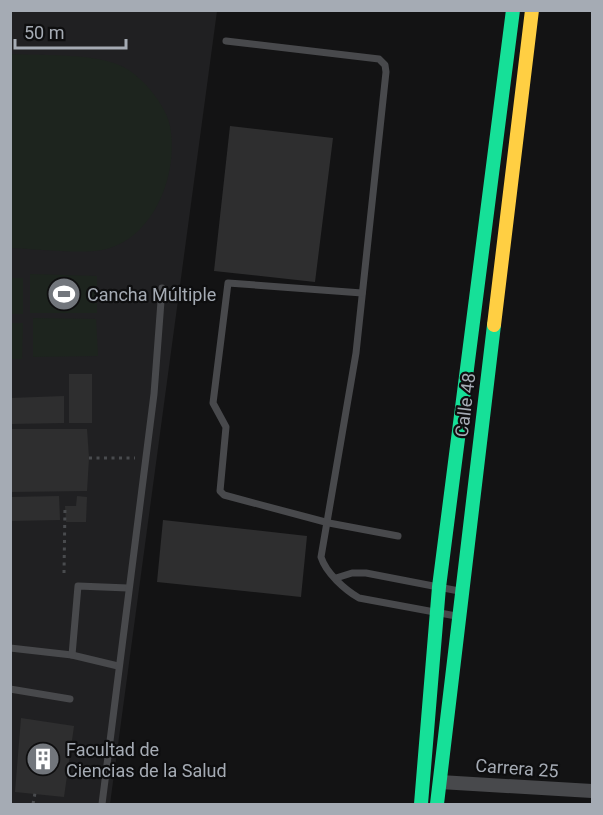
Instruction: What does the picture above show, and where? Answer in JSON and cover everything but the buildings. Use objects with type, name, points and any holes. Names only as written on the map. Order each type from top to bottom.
[{"type":"main road","name":"Calle 48","points":[[421,804],[439,587],[513,10]]},
{"type":"main road","name":"Calle 48","points":[[437,804],[532,10]]},
{"type":"street","name":"Carrera 25","points":[[440,782],[592,791]]},
{"type":"lane","points":[[226,41],[379,59],[385,65],[387,72],[356,352],[329,523],[321,557],[324,565],[348,592],[359,598],[459,617]]},
{"type":"lane","points":[[362,293],[231,282],[226,287],[213,403],[226,427],[220,491],[224,495],[329,523],[398,536]]},
{"type":"lane","points":[[102,804],[146,458],[162,288]]},
{"type":"lane","points":[[336,578],[352,573],[366,573],[462,591]]},
{"type":"lane","points":[[72,655],[78,586],[128,588]]},
{"type":"lane","points":[[10,648],[72,655],[118,666]]},
{"type":"lane","points":[[10,689],[70,699]]},
{"type":"path","points":[[89,458],[146,458]]},
{"type":"path","points":[[64,573],[65,506]]},
{"type":"path","points":[[33,804],[35,793]]},
{"type":"shaded area","points":[[10,11],[217,11],[110,804],[11,804]]},
{"type":"shaded area","points":[[11,54],[86,57],[115,64],[127,69],[141,80],[164,110],[170,126],[172,145],[166,184],[149,219],[136,233],[120,244],[93,251],[11,248]]},
{"type":"shaded area","name":"Cancha Múltiple","points":[[30,274],[97,276],[97,313],[30,313]]},
{"type":"shaded area","points":[[11,278],[23,278],[23,314],[11,314]]},
{"type":"shaded area","name":"Cancha Múltiple","points":[[33,318],[96,319],[98,356],[33,357]]},
{"type":"shaded area","points":[[11,323],[23,323],[22,359],[11,359]]},
{"type":"traffic: fast","points":[[421,804],[439,587],[513,10]]},
{"type":"traffic: fast","points":[[437,804],[494,325]]},
{"type":"traffic: slow","points":[[494,325],[532,10]]},
{"type":"place","name":"Cancha Múltiple","points":[[64,294]]},
{"type":"place","name":"Facultad de Ciencias de la Salud","points":[[43,759]]}]
